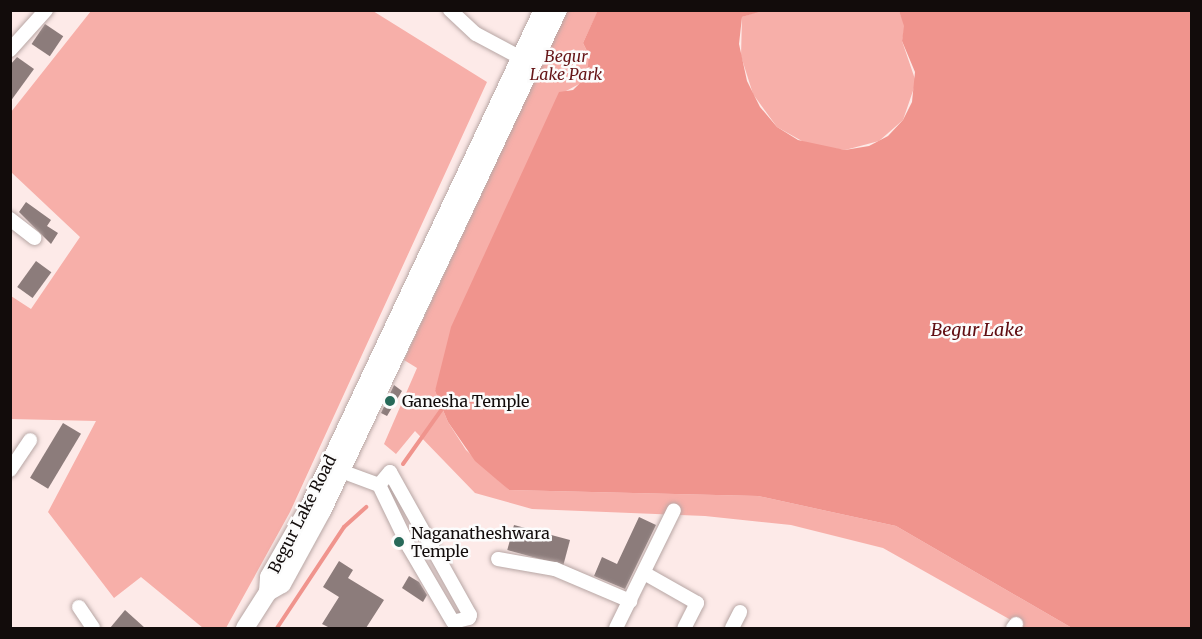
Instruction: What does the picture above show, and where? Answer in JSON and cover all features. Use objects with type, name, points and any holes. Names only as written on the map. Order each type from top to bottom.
[{"type":"main road","name":"Begur Lake Road","points":[[439,246],[543,10]]},
{"type":"main road","name":"Begur Lake Road","points":[[268,592],[269,577],[349,436],[439,246],[558,10]]},
{"type":"main road","name":"Begur Lake Road","points":[[268,592],[282,584],[340,471],[349,436]]},
{"type":"main road","points":[[245,628],[268,592]]},
{"type":"street","points":[[450,10],[476,34],[521,58]]},
{"type":"street","points":[[10,50],[42,12]]},
{"type":"street","points":[[10,219],[34,238]]},
{"type":"street","points":[[10,470],[30,440]]},
{"type":"street","points":[[340,471],[379,485],[453,622],[469,618],[390,472],[379,485]]},
{"type":"street","points":[[616,628],[674,510]]},
{"type":"street","points":[[498,559],[555,569],[630,601]]},
{"type":"street","points":[[644,573],[697,603],[684,628]]},
{"type":"street","points":[[79,607],[93,628]]},
{"type":"street","points":[[732,628],[740,612]]},
{"type":"green space","points":[[762,10],[899,11],[905,26],[902,41],[916,82],[903,120],[879,141],[845,150],[809,145],[777,127],[753,94],[741,56],[742,17]]},
{"type":"green space","points":[[91,11],[373,11],[487,82],[290,512],[226,628],[203,628],[141,577],[114,598],[48,512],[96,421],[11,419],[11,296],[31,309],[80,237],[11,172],[11,112]]},
{"type":"green space","name":"Begur Lake Park","points":[[567,11],[598,11],[583,43],[589,55],[589,69],[583,82],[566,91],[435,391],[448,422],[466,450],[509,490],[758,496],[896,526],[1072,628],[1025,628],[883,548],[791,525],[705,516],[532,509],[475,493],[415,431],[396,454],[384,444],[417,368],[404,360]]},
{"type":"water","name":"Begur Lake","points":[[598,10],[762,11],[742,17],[739,44],[747,81],[760,107],[777,127],[798,140],[845,150],[869,146],[888,136],[903,120],[912,102],[915,72],[902,41],[904,26],[899,11],[1191,11],[1191,628],[1072,628],[896,526],[758,496],[509,490],[475,461],[448,422],[435,391],[451,327],[559,92],[573,90],[587,76],[589,55],[583,43]]},
{"type":"building","points":[[45,24],[63,36],[50,56],[32,44]]},
{"type":"building","points":[[17,57],[34,69],[10,102],[10,65]]},
{"type":"building","points":[[26,202],[51,220],[47,226],[58,233],[51,244],[19,212]]},
{"type":"building","points":[[36,261],[51,272],[33,298],[17,287]]},
{"type":"building","name":"Ganesha Temple","points":[[394,385],[402,391],[387,416],[381,413]]},
{"type":"building","points":[[63,423],[81,434],[48,489],[30,478]]},
{"type":"building","points":[[639,517],[656,525],[625,589],[594,576],[602,557],[617,564]]},
{"type":"building","points":[[514,525],[570,540],[563,565],[507,550]]},
{"type":"building","points":[[339,561],[353,570],[348,578],[384,600],[366,628],[330,628],[322,624],[339,597],[323,587]]},
{"type":"building","points":[[409,576],[419,582],[427,595],[423,602],[402,588]]},
{"type":"building","points":[[125,610],[145,628],[110,628]]},
{"type":"waterway","points":[[403,464],[444,406]]},
{"type":"waterway","points":[[277,628],[344,527],[366,507]]},
{"type":"place","name":"Ganesha Temple","points":[[390,401]]},
{"type":"place","name":"Naganatheshwara Temple","points":[[399,542]]}]
